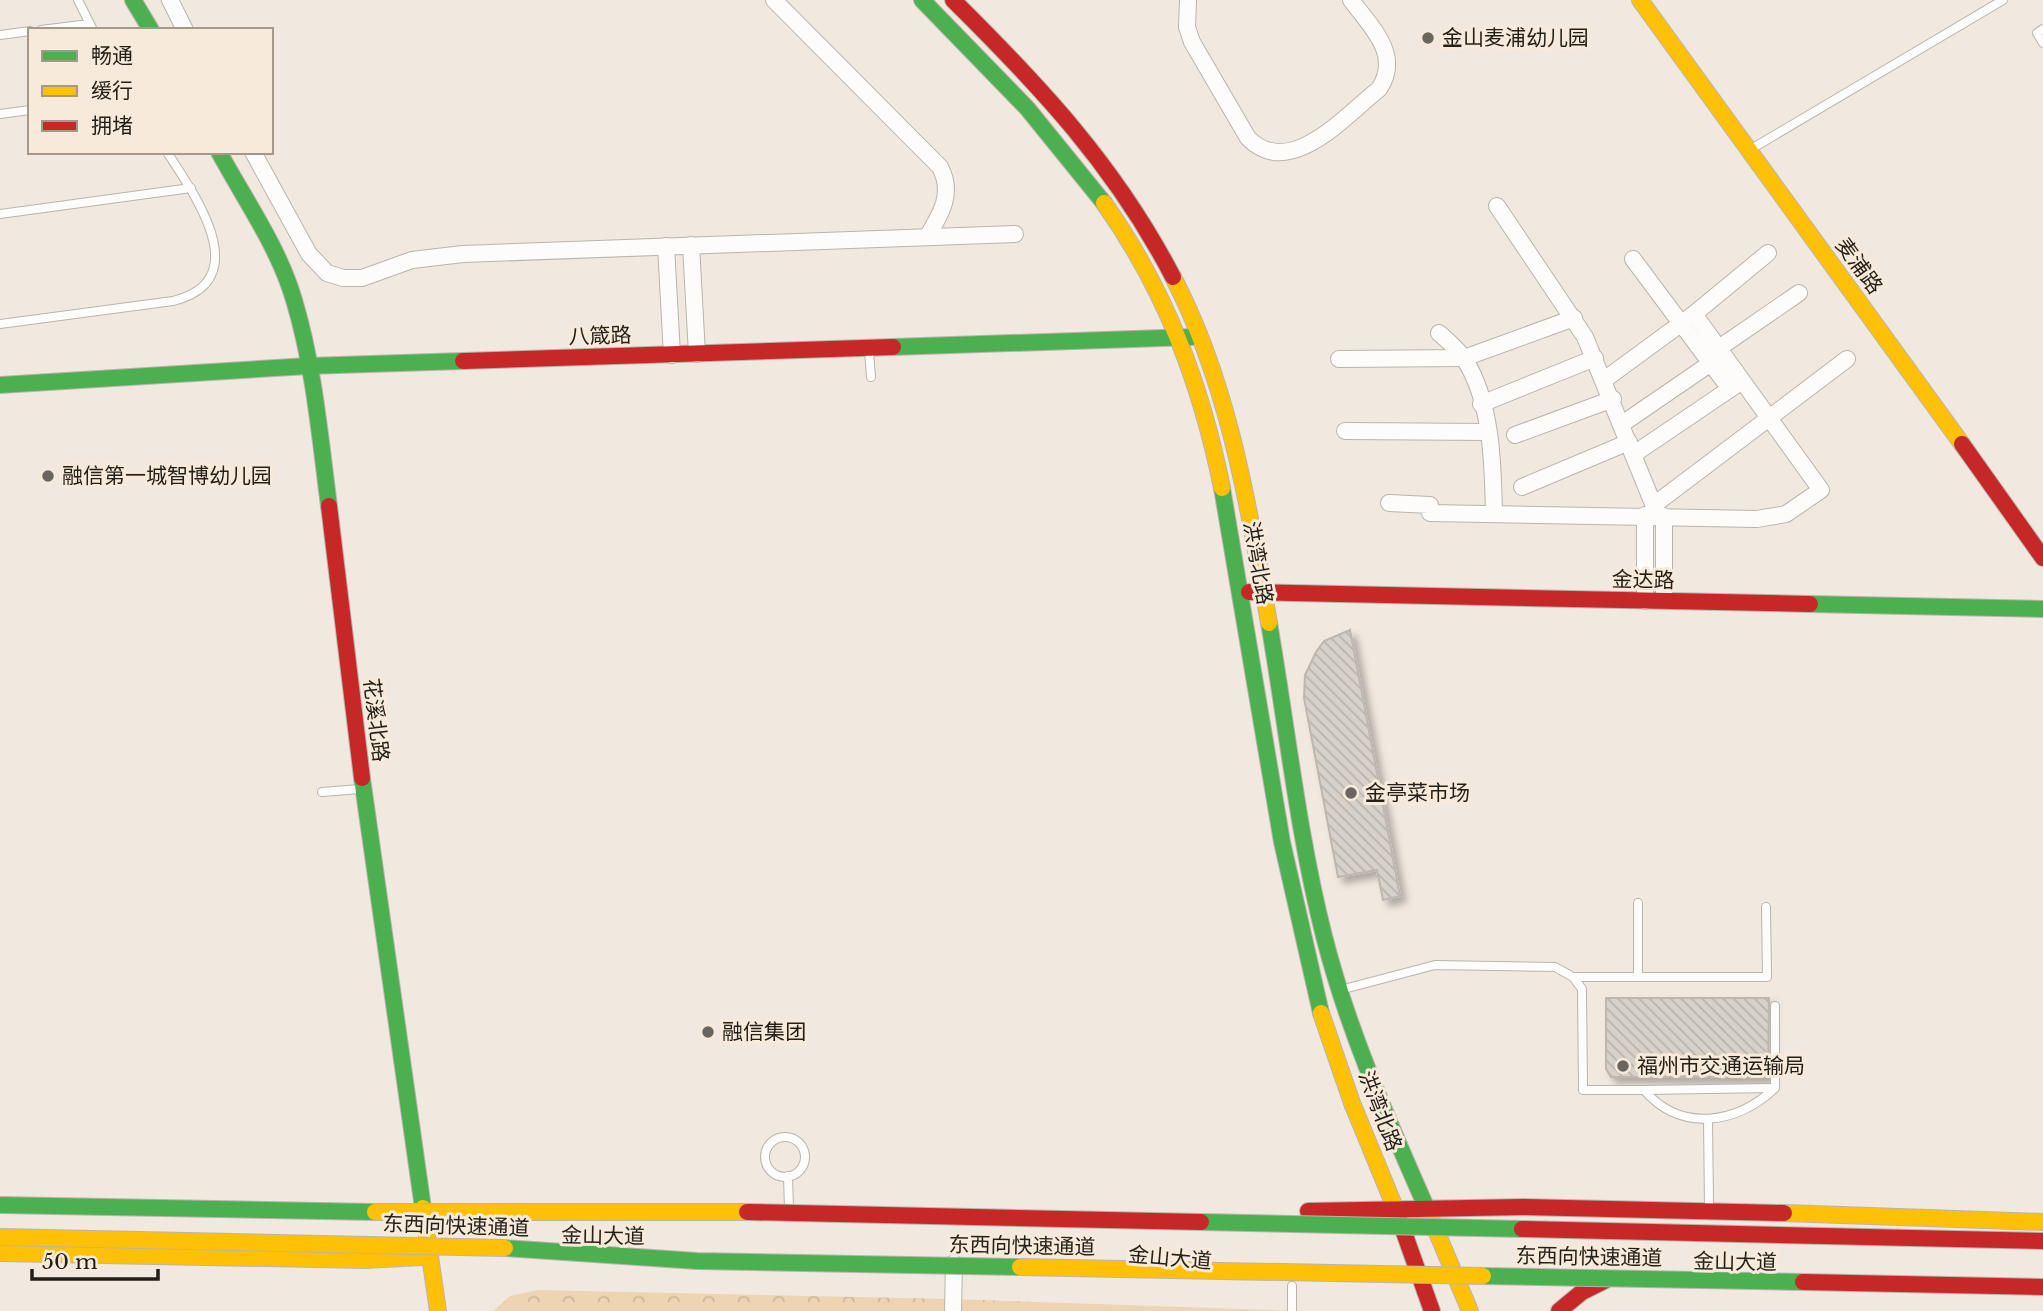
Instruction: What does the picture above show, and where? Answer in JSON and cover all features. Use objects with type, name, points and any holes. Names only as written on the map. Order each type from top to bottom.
[{"type":"main road","points":[[133,0],[150,28]]},
{"type":"main road","name":"洪湾北路","points":[[922,0],[1001,78],[1073,160],[1136,253],[1181,338],[1204,398],[1243,592],[1292,885],[1317,996],[1359,1122],[1396,1210],[1432,1311]]},
{"type":"main road","name":"洪湾北路","points":[[953,0],[1053,102],[1094,150],[1132,207],[1186,301],[1202,337],[1221,395],[1265,593],[1315,897],[1340,990],[1372,1082],[1471,1311]]},
{"type":"main road","name":"麦浦路","points":[[1640,0],[1751,150],[2043,558]]},
{"type":"main road","name":"花溪北路","points":[[220,154],[288,283],[308,366],[363,789],[438,1311]]},
{"type":"main road","name":"八箴路","points":[[0,385],[308,366],[1202,337]]},
{"type":"main road","name":"金达路","points":[[1243,592],[2043,609]]},
{"type":"main road","name":"金山大道","points":[[0,1195],[789,1209],[1046,1207],[1396,1210],[1536,1207],[1709,1210],[2043,1222]]},
{"type":"main road","name":"东西向快速通道","points":[[0,1205],[474,1214],[697,1211],[2043,1241]]},
{"type":"main road","name":"东西向快速通道","points":[[0,1237],[472,1246],[697,1261],[2043,1287]]},
{"type":"main road","name":"金山大道","points":[[0,1253],[365,1260],[430,1257],[1021,1264],[1200,1283],[1292,1286],[1520,1287],[1605,1280],[2043,1287]]},
{"type":"main road","points":[[1559,1311],[1582,1292],[1605,1280]]},
{"type":"street","points":[[170,0],[184,28]]},
{"type":"street","points":[[774,0],[940,167],[947,195],[941,215],[927,237]]},
{"type":"street","points":[[1188,0],[1187,27],[1192,41],[1248,138],[1255,146],[1273,153],[1298,150],[1312,143],[1380,89],[1387,79],[1390,65],[1387,52],[1351,0]]},
{"type":"street","points":[[254,154],[309,254],[320,267],[334,276],[362,278],[412,260],[446,255],[1015,234]]},
{"type":"street","points":[[1497,206],[1574,318],[1613,399],[1655,513],[1664,601]]},
{"type":"street","points":[[691,245],[697,354]]},
{"type":"street","points":[[666,246],[671,355]]},
{"type":"street","points":[[1604,380],[1688,318],[1768,253]]},
{"type":"street","points":[[1633,259],[1719,348],[1736,385]]},
{"type":"street","points":[[1719,348],[1799,293]]},
{"type":"street","points":[[1339,359],[1464,358],[1574,318]]},
{"type":"street","points":[[1389,503],[1430,505],[1430,513],[1655,513],[1775,518],[1821,491],[1769,418],[1711,363],[1688,318]]},
{"type":"street","points":[[1439,333],[1464,358],[1481,404],[1487,432],[1494,513]]},
{"type":"street","points":[[1481,404],[1595,358]]},
{"type":"street","points":[[1644,601],[1655,513],[1769,418],[1847,359]]},
{"type":"street","points":[[1622,424],[1711,363]]},
{"type":"street","points":[[1522,487],[1632,448],[1736,385]]},
{"type":"street","points":[[1514,435],[1613,399]]},
{"type":"street","points":[[1345,431],[1487,432]]},
{"type":"street","points":[[953,1311],[954,1263]]},
{"type":"lane","points":[[78,0],[91,27]]},
{"type":"lane","points":[[1751,150],[2003,0]]},
{"type":"lane","points":[[2043,29],[2037,33],[2043,43]]},
{"type":"lane","points":[[0,35],[28,31]]},
{"type":"lane","points":[[0,114],[28,110]]},
{"type":"lane","points":[[0,324],[173,301],[195,292],[209,274],[216,253],[211,229],[191,188],[168,154]]},
{"type":"lane","points":[[0,214],[191,188]]},
{"type":"lane","points":[[869,348],[871,377]]},
{"type":"lane","points":[[322,792],[363,789]]},
{"type":"lane","points":[[1638,903],[1639,977]]},
{"type":"lane","points":[[1573,977],[1767,977],[1766,907]]},
{"type":"lane","points":[[1317,996],[1435,965],[1555,967],[1573,977],[1582,989],[1583,1090],[1775,1088]]},
{"type":"lane","points":[[1775,1006],[1775,1088]]},
{"type":"lane","points":[[1644,1090],[1670,1113],[1708,1120],[1737,1115],[1775,1088]]},
{"type":"lane","points":[[1708,1120],[1709,1210]]},
{"type":"lane","points":[[781,1138],[794,1139],[804,1154],[803,1166],[788,1176],[775,1174],[766,1164],[766,1150],[781,1138]]},
{"type":"lane","points":[[788,1176],[789,1209]]},
{"type":"lane","points":[[1292,1286],[1292,1311]]},
{"type":"green space","points":[[538,1290],[951,1299],[1300,1311],[493,1311],[510,1296]]},
{"type":"building","name":"金亭菜市场","points":[[1350,630],[1400,896],[1383,900],[1377,870],[1338,877],[1304,698],[1305,675],[1316,652],[1324,641]]},
{"type":"building","points":[[1606,998],[1769,998],[1768,1077],[1611,1077],[1606,1069]]},
{"type":"traffic: fast","points":[[133,0],[150,28]]},
{"type":"traffic: fast","points":[[922,0],[1027,108],[1104,203]]},
{"type":"traffic: fast","points":[[220,154],[271,243],[294,300],[311,376],[329,506]]},
{"type":"traffic: fast","points":[[893,347],[1192,337]]},
{"type":"traffic: fast","points":[[0,385],[308,366],[463,361]]},
{"type":"traffic: fast","points":[[1222,488],[1282,842],[1321,1013]]},
{"type":"traffic: fast","points":[[1810,604],[2043,609]]},
{"type":"traffic: fast","points":[[1269,623],[1300,820],[1324,936],[1357,1041],[1427,1209]]},
{"type":"traffic: fast","points":[[362,778],[423,1208]]},
{"type":"traffic: fast","points":[[0,1205],[375,1212]]},
{"type":"traffic: fast","points":[[1201,1222],[1522,1229]]},
{"type":"traffic: fast","points":[[505,1248],[697,1261],[1020,1267]]},
{"type":"traffic: fast","points":[[1483,1276],[1803,1282]]},
{"type":"traffic: slow","points":[[1640,0],[1962,444]]},
{"type":"traffic: slow","points":[[1104,203],[1146,270],[1178,340],[1192,375],[1222,488]]},
{"type":"traffic: slow","points":[[1173,277],[1209,360],[1222,402],[1244,490],[1269,623]]},
{"type":"traffic: slow","points":[[1321,1013],[1352,1103],[1396,1210]]},
{"type":"traffic: slow","points":[[423,1208],[438,1311]]},
{"type":"traffic: slow","points":[[1427,1209],[1470,1311]]},
{"type":"traffic: slow","points":[[375,1212],[747,1212]]},
{"type":"traffic: slow","points":[[1784,1213],[2043,1222]]},
{"type":"traffic: slow","points":[[0,1237],[505,1248]]},
{"type":"traffic: slow","points":[[0,1253],[365,1260],[421,1257]]},
{"type":"traffic: slow","points":[[1020,1267],[1483,1276]]},
{"type":"traffic: jam","points":[[953,0],[1046,96],[1074,130],[1127,199],[1173,277]]},
{"type":"traffic: jam","points":[[463,361],[893,347]]},
{"type":"traffic: jam","points":[[1962,444],[2043,558]]},
{"type":"traffic: jam","points":[[329,506],[362,778]]},
{"type":"traffic: jam","points":[[1249,592],[1810,604]]},
{"type":"traffic: jam","points":[[1308,1211],[1523,1207],[1784,1213]]},
{"type":"traffic: jam","points":[[1396,1210],[1432,1311]]},
{"type":"traffic: jam","points":[[747,1212],[1201,1222]]},
{"type":"traffic: jam","points":[[1522,1229],[2043,1241]]},
{"type":"traffic: jam","points":[[1559,1311],[1582,1292],[1606,1280]]},
{"type":"traffic: jam","points":[[1803,1282],[2043,1287]]},
{"type":"place","name":"金山麦浦幼儿园","points":[[1428,38]]},
{"type":"place","name":"融信第一城智博幼儿园","points":[[48,476]]},
{"type":"place","name":"金亭菜市场","points":[[1351,793]]},
{"type":"place","name":"融信集团","points":[[708,1032]]},
{"type":"place","name":"福州市交通运输局","points":[[1623,1066]]}]
